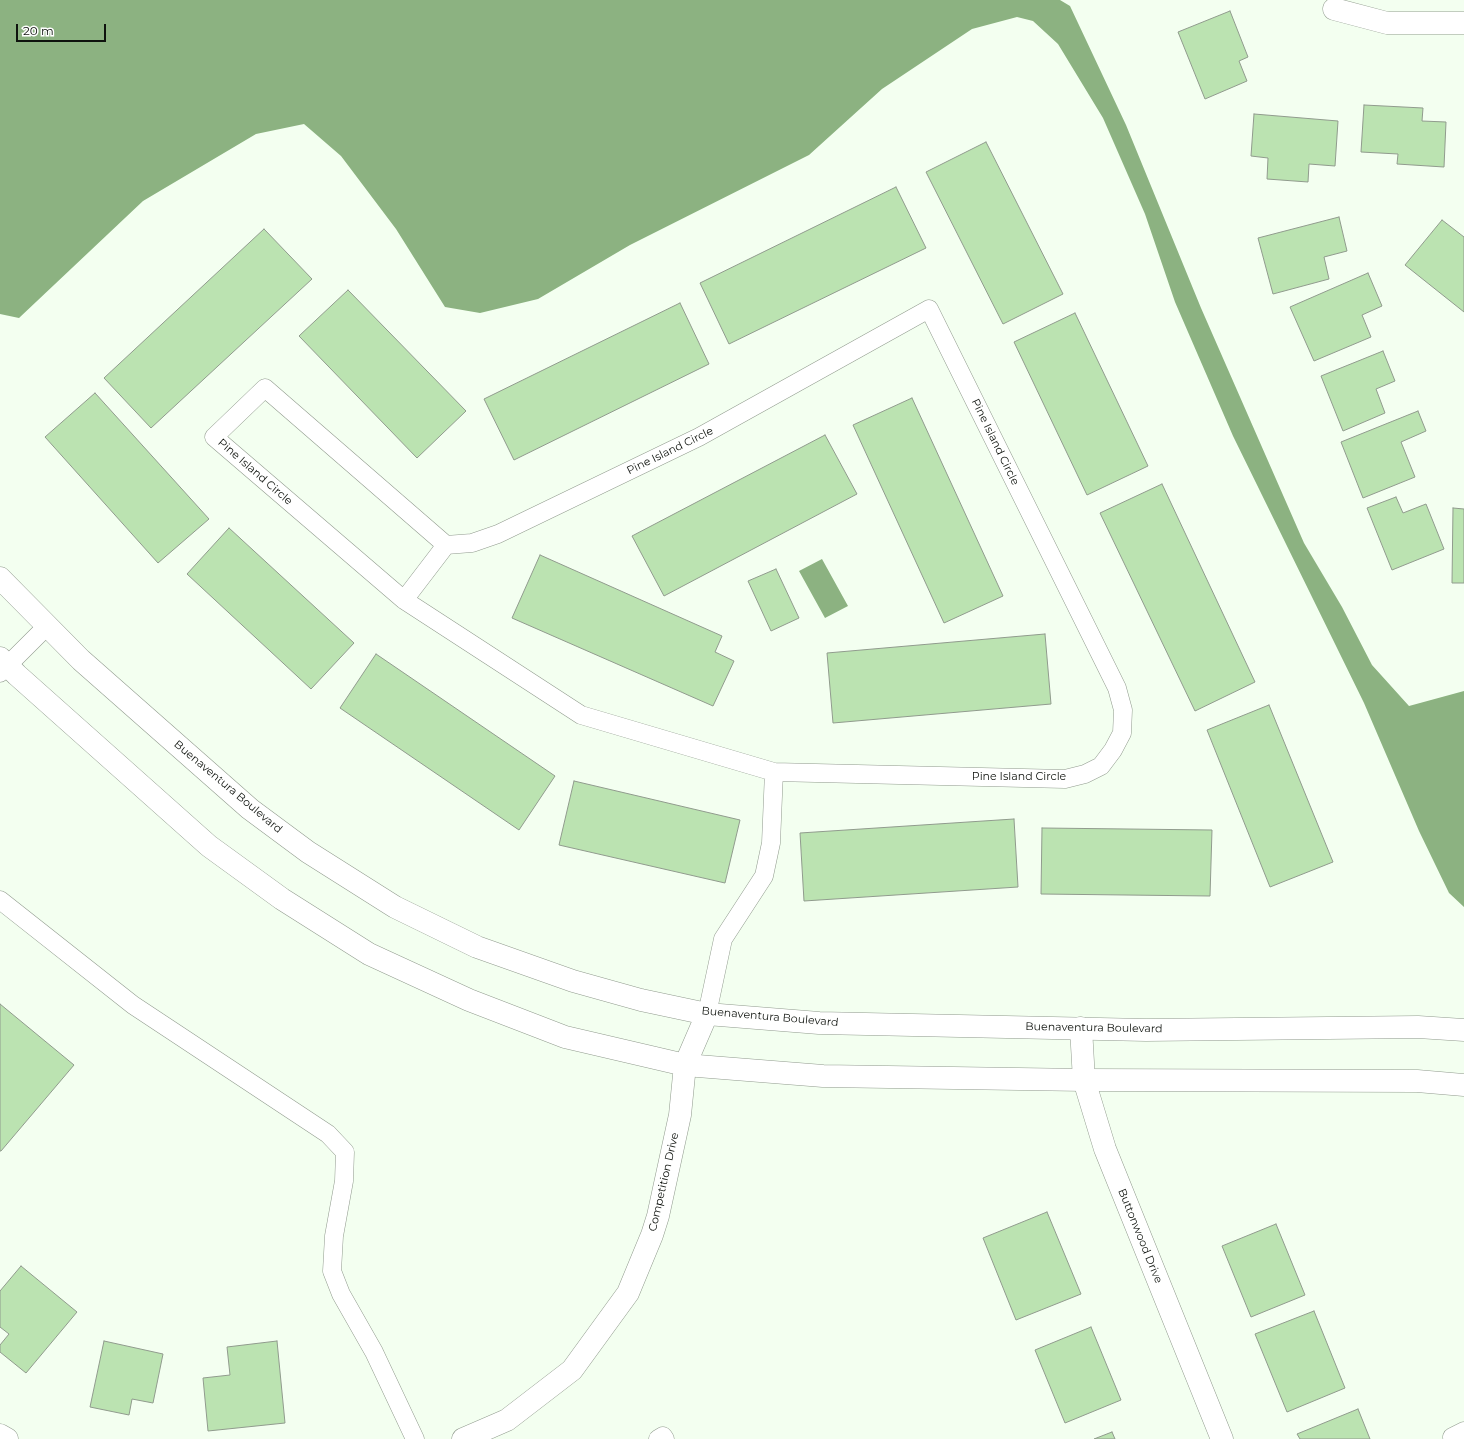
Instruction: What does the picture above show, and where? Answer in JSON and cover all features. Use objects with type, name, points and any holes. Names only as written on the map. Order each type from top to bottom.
[{"type":"main road","points":[[1334,9],[1387,23],[1464,23]]},
{"type":"main road","name":"Buenaventura Boulevard","points":[[0,578],[81,660],[250,809],[308,852],[395,907],[477,947],[573,981],[641,1000],[707,1014],[819,1023],[1154,1030],[1418,1027],[1464,1030]]},
{"type":"main road","points":[[2,665],[23,681],[209,846],[282,899],[369,954],[468,1000],[564,1037],[686,1065],[823,1076],[1084,1080],[1417,1081],[1464,1085]]},
{"type":"main road","name":"Competition Drive","points":[[464,1439],[507,1420],[572,1370],[628,1293],[652,1235],[658,1216],[680,1115],[686,1065],[707,1014]]},
{"type":"main road","name":"Buttonwood Drive","points":[[1081,1028],[1084,1080],[1106,1149],[1222,1439]]},
{"type":"main road","points":[[0,1435],[7,1439]]},
{"type":"lane","name":"Pine Island Circle","points":[[929,309],[1117,688],[1123,710],[1122,733],[1113,750],[1101,766],[1085,774],[1065,779],[774,772],[581,715],[404,600],[214,437],[265,388],[446,545],[472,543],[498,534],[692,441],[929,309]]},
{"type":"lane","points":[[404,600],[446,545]]},
{"type":"lane","points":[[2,665],[47,626]]},
{"type":"lane","points":[[707,1014],[723,939],[764,876],[771,844],[774,772]]},
{"type":"lane","points":[[0,900],[133,1006],[328,1134],[345,1152],[344,1181],[334,1236],[332,1272],[341,1294],[374,1352],[415,1439]]},
{"type":"lane","points":[[1452,1439],[1452,1437],[1464,1432]]},
{"type":"lane","points":[[658,1439],[663,1436],[665,1439]]},
{"type":"shaded area","points":[[0,0],[1060,0],[1070,6],[1126,125],[1201,308],[1304,543],[1342,607],[1372,665],[1409,706],[1464,691],[1464,907],[1449,893],[1419,831],[1364,703],[1233,436],[1175,302],[1145,214],[1103,118],[1058,44],[1033,21],[1017,17],[972,29],[882,89],[809,155],[630,245],[538,299],[480,313],[445,307],[396,229],[341,156],[304,124],[256,134],[143,201],[19,318],[0,314]]},
{"type":"shaded area","points":[[822,559],[848,606],[825,618],[799,571]]},
{"type":"building","points":[[1230,11],[1248,57],[1239,61],[1247,81],[1205,99],[1178,32]]},
{"type":"building","points":[[1364,105],[1423,108],[1422,121],[1446,122],[1444,167],[1397,164],[1398,154],[1361,152]]},
{"type":"building","points":[[1254,114],[1338,121],[1335,166],[1309,164],[1308,182],[1267,179],[1268,158],[1251,156]]},
{"type":"building","points":[[986,142],[1063,294],[1003,324],[926,172]]},
{"type":"building","points":[[896,187],[926,248],[729,344],[700,283]]},
{"type":"building","points":[[1339,217],[1347,251],[1324,257],[1329,279],[1273,294],[1258,238]]},
{"type":"building","points":[[1442,220],[1464,237],[1464,312],[1405,265]]},
{"type":"building","points":[[264,229],[312,279],[151,428],[104,378]]},
{"type":"building","points":[[1368,273],[1382,306],[1362,315],[1371,337],[1314,361],[1290,307]]},
{"type":"building","points":[[348,290],[466,411],[417,458],[299,336]]},
{"type":"building","points":[[680,303],[709,364],[514,460],[484,399]]},
{"type":"building","points":[[1075,313],[1148,466],[1087,495],[1014,342]]},
{"type":"building","points":[[1383,351],[1395,381],[1376,389],[1385,413],[1343,431],[1321,376]]},
{"type":"building","points":[[95,393],[209,519],[158,563],[45,437]]},
{"type":"building","points":[[912,398],[1003,596],[944,623],[853,425]]},
{"type":"building","points":[[1418,411],[1426,431],[1401,442],[1415,477],[1363,498],[1341,442]]},
{"type":"building","points":[[825,435],[857,494],[664,596],[632,536]]},
{"type":"building","points":[[1162,484],[1255,682],[1195,711],[1100,513]]},
{"type":"building","points":[[1396,497],[1403,513],[1426,504],[1444,549],[1392,570],[1367,508]]},
{"type":"building","points":[[1453,508],[1464,509],[1464,583],[1452,583]]},
{"type":"building","points":[[229,528],[354,643],[311,689],[187,574]]},
{"type":"building","points":[[540,555],[722,636],[715,652],[734,661],[713,706],[512,618]]},
{"type":"building","points":[[776,569],[799,618],[771,631],[748,581]]},
{"type":"building","points":[[1045,634],[1051,704],[833,723],[827,653]]},
{"type":"building","points":[[376,654],[555,776],[519,830],[340,708]]},
{"type":"building","points":[[1269,705],[1333,862],[1270,887],[1207,730]]},
{"type":"building","points":[[574,781],[740,820],[725,883],[559,845]]},
{"type":"building","points":[[1014,819],[1018,887],[804,901],[800,833]]},
{"type":"building","points":[[1042,828],[1212,830],[1210,896],[1041,894]]},
{"type":"building","points":[[0,1004],[74,1065],[1,1151],[0,1151]]},
{"type":"building","points":[[1047,1212],[1081,1294],[1016,1320],[983,1238]]},
{"type":"building","points":[[1276,1224],[1305,1295],[1251,1317],[1222,1246]]},
{"type":"building","points":[[21,1266],[77,1312],[26,1373],[0,1352],[0,1345],[9,1334],[0,1327],[0,1291]]},
{"type":"building","points":[[1314,1311],[1345,1388],[1287,1412],[1255,1334]]},
{"type":"building","points":[[1091,1327],[1121,1400],[1065,1423],[1035,1350]]},
{"type":"building","points":[[104,1341],[163,1354],[153,1403],[132,1399],[129,1415],[90,1407]]},
{"type":"building","points":[[277,1341],[285,1423],[208,1431],[203,1378],[230,1375],[227,1347]]},
{"type":"building","points":[[1358,1409],[1370,1439],[1300,1439],[1297,1434]]},
{"type":"building","points":[[1112,1432],[1115,1439],[1094,1439]]}]
